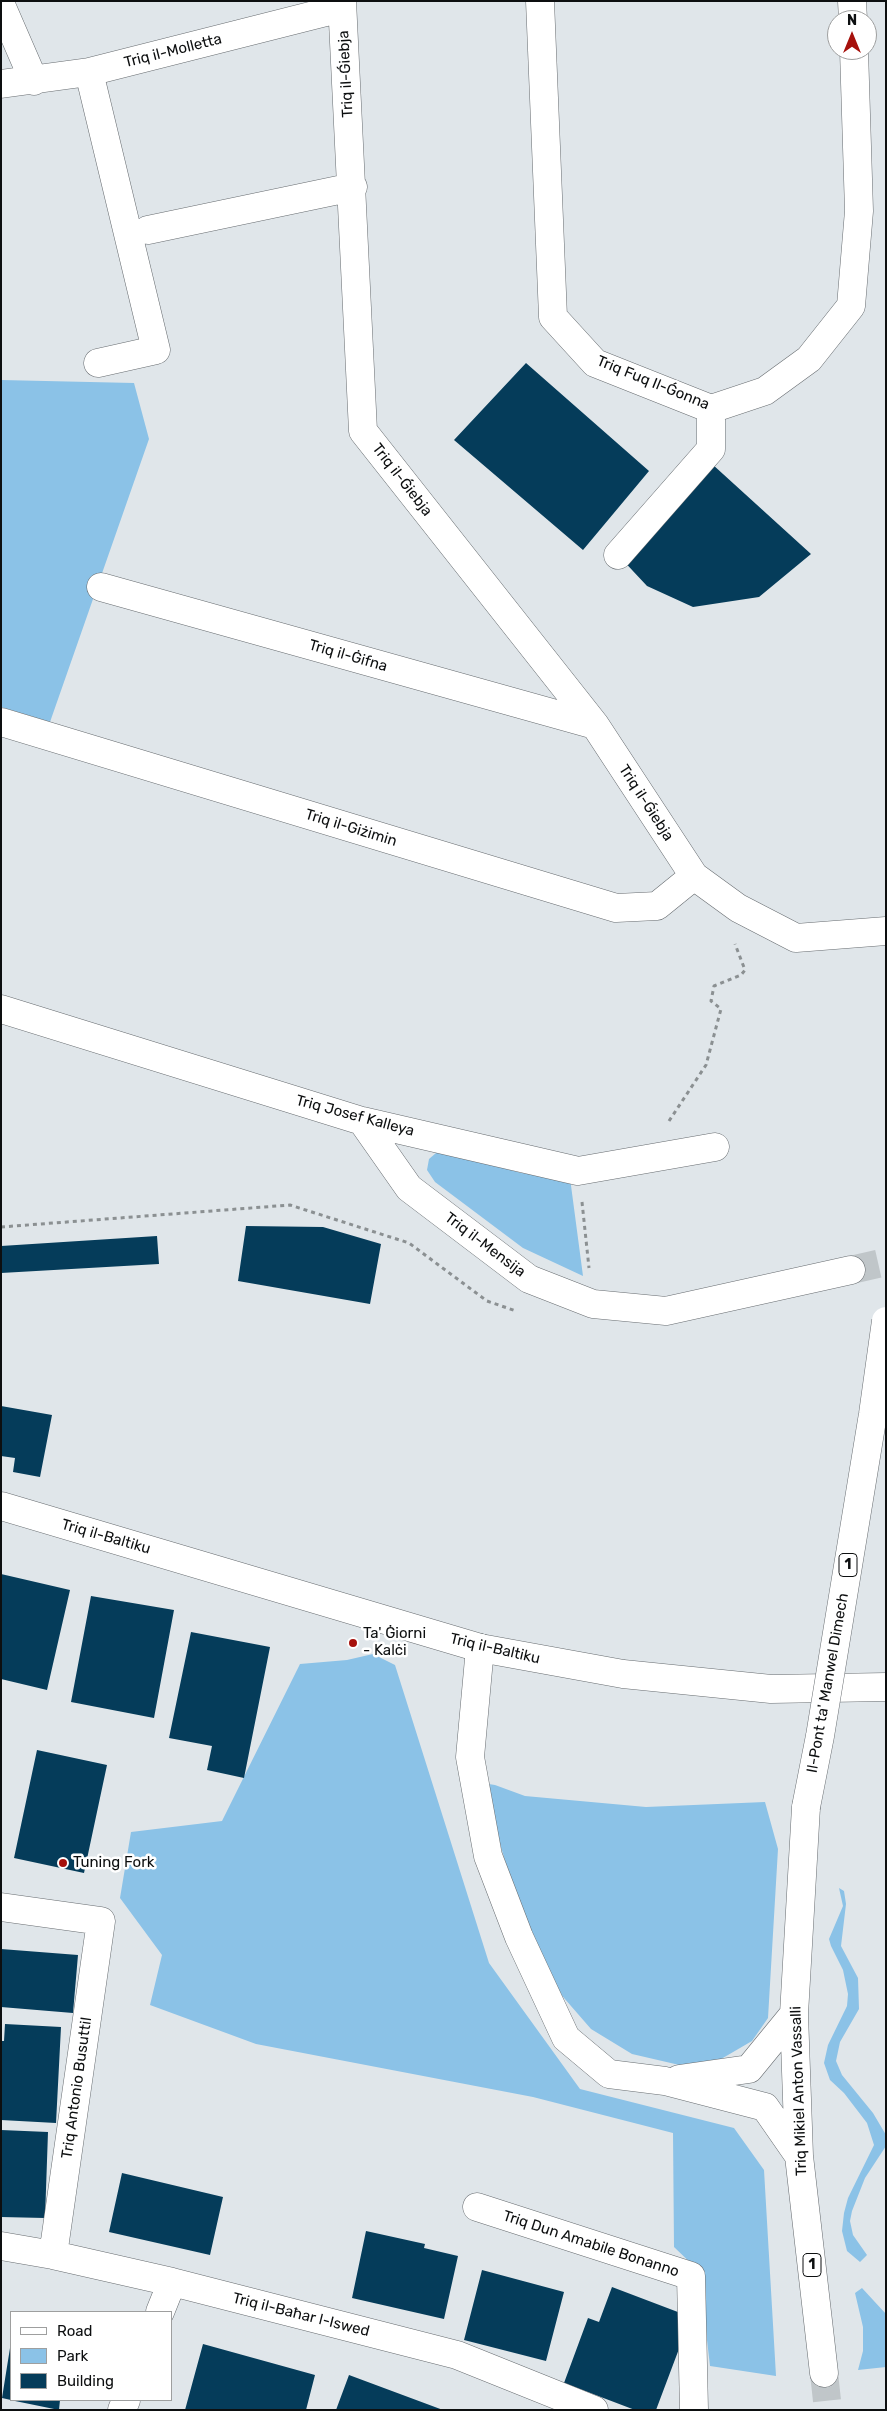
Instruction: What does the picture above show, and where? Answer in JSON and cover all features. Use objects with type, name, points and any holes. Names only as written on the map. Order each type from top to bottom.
[{"type":"main road","name":"Triq Fuq Il-Ǵonna","points":[[540,1],[553,317],[595,363],[711,409],[765,392],[809,359],[851,306],[859,211],[854,60]]},
{"type":"main road","name":"Triq il-Molletta","points":[[1,84],[89,72],[342,4]]},
{"type":"main road","name":"Triq il-Ǵiebja","points":[[342,4],[362,431],[595,725],[694,876]]},
{"type":"main road","points":[[1,5],[34,81]]},
{"type":"main road","points":[[89,72],[156,350],[98,363]]},
{"type":"main road","points":[[148,230],[352,187]]},
{"type":"main road","points":[[618,555],[711,449],[711,409]]},
{"type":"main road","name":"Triq il-Ġifna","points":[[101,587],[595,725]]},
{"type":"main road","name":"Triq il-Giżimin","points":[[1,722],[616,908],[658,906],[694,876]]},
{"type":"main road","points":[[694,876],[738,908],[767,925],[796,938],[886,931]]},
{"type":"main road","name":"Triq Josef Kalleya","points":[[1,1009],[362,1121],[578,1171],[715,1147]]},
{"type":"main road","name":"Triq il-Mensija","points":[[362,1121],[409,1188],[529,1279],[593,1304],[666,1311],[851,1270]]},
{"type":"main road","name":"Il-Pont ta' Manwel Dimech","points":[[806,1807],[820,1736],[873,1414],[886,1321]]},
{"type":"main road","name":"Triq il-Baltiku","points":[[1,1506],[480,1648],[623,1674],[762,1688],[886,1687]]},
{"type":"main road","points":[[480,1648],[470,1757],[488,1856],[519,1937],[566,2038],[609,2074],[665,2081],[765,2107],[799,2156]]},
{"type":"main road","name":"Triq Mikiel Anton Vassalli","points":[[806,1807],[794,2014],[799,2156],[824,2373]]},
{"type":"main road","name":"Triq Antonio Busuttil","points":[[1,1907],[101,1921],[53,2255]]},
{"type":"main road","points":[[665,2081],[749,2069],[794,2014]]},
{"type":"main road","name":"Triq Dun Amabile Bonanno","points":[[477,2207],[691,2276],[694,2410]]},
{"type":"main road","name":"Triq il-Baħar l-Iswed","points":[[1,2246],[53,2255],[172,2282],[457,2355],[594,2410]]},
{"type":"main road","points":[[160,2311],[172,2282]]},
{"type":"path","points":[[645,1160],[706,1065],[721,1009],[711,1001],[714,986],[741,975],[745,970],[733,938],[731,925],[738,908]]},
{"type":"path","points":[[578,1171],[593,1304]]},
{"type":"path","points":[[1,1227],[290,1205],[408,1242],[487,1301],[525,1314]]},
{"type":"green space","points":[[1,380],[134,383],[149,439],[50,722],[1,707]]},
{"type":"green space","points":[[450,1152],[521,1173],[570,1178],[583,1276],[523,1248],[435,1182],[427,1170],[429,1159],[436,1153]]},
{"type":"green space","points":[[373,1654],[395,1665],[489,1963],[580,2089],[734,2128],[764,2170],[776,2376],[710,2366],[699,2271],[674,2247],[673,2133],[533,2097],[256,2044],[150,2005],[162,1955],[120,1898],[131,1832],[222,1821],[300,1664],[347,1660]]},
{"type":"green space","points":[[482,1783],[495,1785],[525,1796],[646,1807],[765,1802],[778,1849],[768,2018],[752,2041],[716,2062],[688,2067],[632,2054],[591,2029],[551,1983],[525,1928]]},
{"type":"green space","points":[[839,1888],[844,1891],[846,1904],[841,1946],[858,1978],[859,2009],[840,2042],[836,2061],[842,2075],[873,2113],[886,2135],[886,2146],[865,2178],[852,2211],[850,2221],[853,2235],[867,2255],[860,2262],[847,2251],[842,2231],[844,2213],[848,2198],[874,2145],[867,2123],[844,2093],[830,2080],[824,2063],[828,2045],[847,2006],[848,1994],[843,1970],[829,1939],[843,1906]]},
{"type":"green space","points":[[862,2288],[886,2314],[886,2367],[858,2370],[863,2351],[863,2327],[855,2293]]},
{"type":"building","points":[[526,363],[649,471],[583,550],[454,440]]},
{"type":"building","points":[[712,464],[811,554],[759,597],[693,607],[647,586],[618,555]]},
{"type":"building","points":[[246,1226],[323,1227],[381,1244],[370,1304],[238,1281]]},
{"type":"building","points":[[157,1236],[159,1264],[1,1273],[1,1246]]},
{"type":"building","points":[[1,1406],[52,1415],[40,1477],[13,1472],[15,1458],[1,1456]]},
{"type":"building","points":[[1,1574],[70,1590],[47,1690],[1,1679]]},
{"type":"building","points":[[91,1596],[174,1610],[154,1718],[71,1702]]},
{"type":"building","points":[[191,1632],[270,1647],[244,1778],[207,1770],[212,1746],[169,1738]]},
{"type":"building","points":[[37,1750],[107,1765],[84,1873],[14,1858]]},
{"type":"building","points":[[1,1949],[78,1955],[73,2013],[1,2007]]},
{"type":"building","points":[[5,2024],[61,2027],[56,2123],[1,2120],[1,2041],[4,2041]]},
{"type":"building","points":[[1,2130],[48,2132],[45,2218],[1,2217]]},
{"type":"building","points":[[122,2173],[223,2197],[210,2255],[109,2232]]},
{"type":"building","points":[[366,2231],[425,2244],[424,2248],[458,2256],[444,2319],[352,2298]]},
{"type":"building","points":[[482,2270],[564,2292],[546,2361],[464,2340]]},
{"type":"building","points":[[612,2287],[691,2317],[656,2410],[635,2410],[564,2383],[588,2318],[599,2322]]},
{"type":"building","points":[[203,2344],[315,2375],[306,2410],[185,2410]]},
{"type":"building","points":[[10,2348],[10,2400],[2,2398]]},
{"type":"building","points":[[349,2375],[443,2410],[336,2410]]},
{"type":"building","points":[[15,2401],[60,2401],[59,2410]]},
{"type":"tunnel","points":[[851,1270],[886,1262]]},
{"type":"tunnel","points":[[824,2373],[828,2410]]},
{"type":"place","name":"Ta' Ġiorni - Kalċi","points":[[353,1643]]},
{"type":"place","name":"Tuning Fork","points":[[63,1863]]}]
